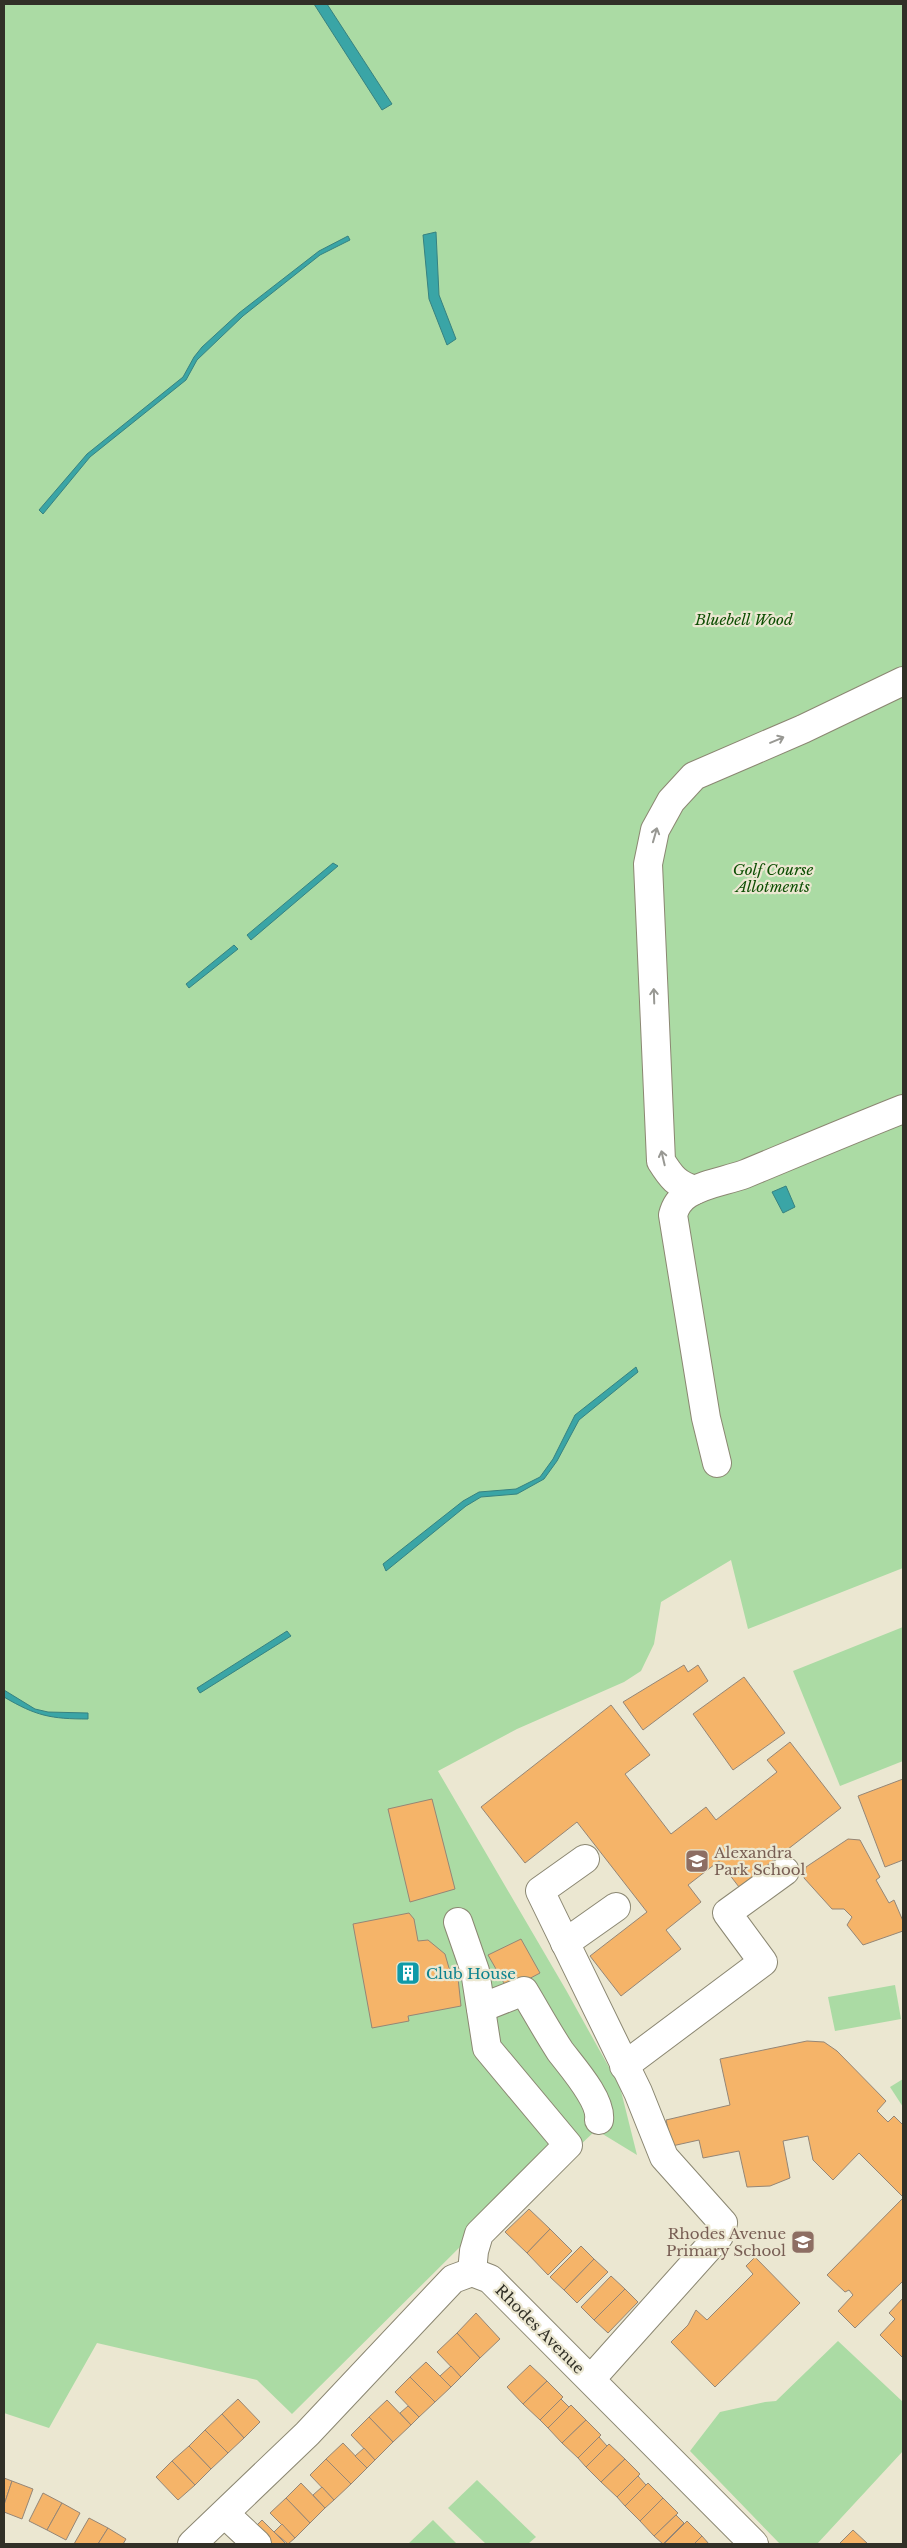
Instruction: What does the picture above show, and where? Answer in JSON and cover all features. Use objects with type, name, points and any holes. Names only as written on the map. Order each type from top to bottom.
[{"type":"street","points":[[695,1190],[680,1186],[670,1176],[661,1161],[648,864],[655,830],[672,798],[694,776],[803,729],[903,681]]},
{"type":"street","points":[[717,1463],[706,1418],[673,1215],[675,1206],[685,1196],[695,1190],[743,1174],[903,1109]]},
{"type":"street","points":[[585,1859],[540,1891],[638,2092],[664,2157],[723,2223],[719,2236],[591,2379]]},
{"type":"street","points":[[624,2066],[763,1962],[727,1913],[785,1871]]},
{"type":"street","points":[[565,1943],[616,1907]]},
{"type":"street","points":[[192,2544],[307,2434],[453,2279],[472,2272],[474,2251],[479,2234],[568,2145],[487,2048],[476,1971],[458,1922]]},
{"type":"street","points":[[481,2008],[524,1991],[588,2091],[600,2113],[599,2120]]},
{"type":"street","name":"Rhodes Avenue","points":[[472,2272],[490,2278],[754,2544]]},
{"type":"street","points":[[225,2514],[257,2544]]},
{"type":"green space","points":[[4,4],[903,4],[903,1568],[748,1629],[731,1560],[661,1602],[654,1644],[641,1671],[624,1682],[517,1729],[438,1771],[566,1990],[620,2087],[637,2155],[596,2130],[540,2183],[469,2238],[292,2414],[257,2380],[97,2343],[49,2428],[4,2413]]},
{"type":"green space","points":[[903,1627],[903,1761],[840,1786],[793,1671]]},
{"type":"green space","points":[[895,1985],[901,2019],[835,2031],[828,1997]]},
{"type":"green space","points":[[903,2079],[903,2107],[890,2087]]},
{"type":"green space","points":[[838,2341],[903,2402],[903,2451],[817,2544],[780,2544],[690,2451],[720,2412],[776,2401]]},
{"type":"green space","points":[[477,2480],[536,2537],[528,2544],[486,2544],[448,2508]]},
{"type":"green space","points":[[433,2520],[455,2544],[408,2544]]},
{"type":"water","points":[[314,4],[327,4],[392,104],[382,110]]},
{"type":"water","points":[[436,232],[439,295],[456,339],[447,345],[429,299],[423,235]]},
{"type":"water","points":[[348,236],[350,240],[320,255],[243,316],[197,360],[186,380],[90,457],[43,514],[39,510],[87,454],[183,377],[202,347],[239,313],[319,251]]},
{"type":"water","points":[[333,863],[338,866],[251,940],[247,935]]},
{"type":"water","points":[[234,945],[238,949],[189,988],[186,984]]},
{"type":"water","points":[[786,1186],[795,1207],[783,1213],[772,1192]]},
{"type":"water","points":[[636,1367],[638,1372],[579,1420],[557,1461],[544,1479],[517,1494],[481,1497],[466,1506],[386,1571],[383,1564],[463,1501],[479,1492],[516,1489],[540,1477],[553,1459],[575,1415]]},
{"type":"water","points":[[287,1631],[291,1636],[200,1693],[197,1688]]},
{"type":"water","points":[[4,1690],[35,1709],[48,1712],[88,1713],[88,1719],[54,1717],[35,1712],[4,1697]]},
{"type":"building","points":[[684,1665],[688,1672],[698,1665],[708,1681],[643,1730],[623,1702]]},
{"type":"building","points":[[744,1677],[785,1733],[733,1770],[693,1714]]},
{"type":"building","points":[[611,1705],[650,1755],[625,1774],[671,1834],[706,1807],[716,1820],[777,1772],[767,1760],[790,1742],[841,1808],[739,1887],[719,1861],[688,1885],[701,1902],[666,1930],[681,1949],[621,1996],[590,1956],[647,1912],[577,1822],[525,1863],[481,1807]]},
{"type":"building","points":[[903,1779],[903,1860],[885,1867],[858,1796]]},
{"type":"building","points":[[432,1799],[455,1889],[410,1902],[388,1809]]},
{"type":"building","points":[[848,1839],[860,1840],[880,1877],[876,1880],[889,1903],[894,1900],[903,1921],[903,1931],[863,1945],[847,1925],[852,1917],[844,1909],[832,1909],[804,1878],[806,1867]]},
{"type":"building","name":"Club House","points":[[409,1913],[414,1919],[418,1941],[428,1940],[445,1954],[449,1968],[458,1978],[461,2006],[408,2016],[409,2021],[372,2028],[353,1924]]},
{"type":"building","points":[[521,1939],[540,1973],[508,1990],[488,1955]]},
{"type":"building","points":[[807,2041],[824,2042],[837,2051],[886,2101],[877,2111],[888,2122],[894,2116],[903,2125],[903,2197],[859,2153],[833,2180],[813,2160],[808,2136],[783,2141],[790,2178],[770,2186],[747,2187],[739,2151],[703,2158],[699,2140],[672,2146],[666,2120],[730,2105],[720,2059]]},
{"type":"building","points":[[903,2198],[903,2281],[855,2328],[838,2311],[853,2295],[849,2290],[845,2292],[827,2275]]},
{"type":"building","points":[[529,2209],[550,2229],[527,2253],[505,2232]]},
{"type":"building","points":[[550,2229],[572,2251],[548,2275],[527,2253]]},
{"type":"building","points":[[581,2246],[594,2259],[564,2290],[550,2277]]},
{"type":"building","points":[[755,2257],[800,2303],[715,2387],[671,2342],[688,2325],[696,2310],[707,2320],[753,2274],[746,2266]]},
{"type":"building","points":[[594,2259],[608,2272],[577,2303],[564,2290]]},
{"type":"building","points":[[611,2276],[625,2289],[594,2320],[581,2307]]},
{"type":"building","points":[[625,2289],[638,2302],[608,2333],[594,2320]]},
{"type":"building","points":[[903,2298],[902,2357],[880,2335],[895,2319],[889,2313]]},
{"type":"building","points":[[476,2313],[500,2339],[480,2358],[457,2333]]},
{"type":"building","points":[[457,2333],[480,2358],[461,2377],[437,2352]]},
{"type":"building","points":[[426,2362],[451,2387],[435,2402],[410,2377]]},
{"type":"building","points":[[530,2365],[547,2381],[523,2404],[507,2387]]},
{"type":"building","points":[[451,2366],[461,2377],[451,2387],[440,2376]]},
{"type":"building","points":[[410,2377],[435,2402],[419,2417],[395,2392]]},
{"type":"building","points":[[547,2381],[563,2397],[540,2420],[523,2404]]},
{"type":"building","points":[[238,2399],[260,2422],[244,2438],[222,2414]]},
{"type":"building","points":[[561,2399],[569,2407],[548,2428],[540,2420]]},
{"type":"building","points":[[387,2400],[411,2425],[393,2442],[369,2417]]},
{"type":"building","points":[[571,2405],[586,2420],[562,2443],[548,2428]]},
{"type":"building","points":[[408,2406],[419,2417],[411,2425],[400,2413]]},
{"type":"building","points":[[222,2414],[244,2438],[228,2453],[205,2430]]},
{"type":"building","points":[[369,2417],[393,2442],[375,2460],[351,2435]]},
{"type":"building","points":[[586,2420],[601,2435],[578,2458],[562,2443]]},
{"type":"building","points":[[205,2430],[228,2453],[211,2469],[189,2446]]},
{"type":"building","points":[[599,2437],[607,2446],[586,2467],[578,2458]]},
{"type":"building","points":[[343,2443],[367,2468],[351,2484],[326,2459]]},
{"type":"building","points":[[609,2444],[625,2459],[601,2482],[586,2467]]},
{"type":"building","points":[[189,2446],[211,2469],[195,2485],[172,2461]]},
{"type":"building","points":[[364,2448],[375,2460],[367,2468],[355,2456]]},
{"type":"building","points":[[326,2459],[351,2484],[334,2500],[310,2475]]},
{"type":"building","points":[[625,2459],[640,2474],[617,2497],[601,2482]]},
{"type":"building","points":[[172,2461],[195,2485],[178,2500],[156,2477]]},
{"type":"building","points":[[638,2476],[646,2485],[625,2506],[617,2497]]},
{"type":"building","points":[[4,2478],[12,2481],[4,2505]]},
{"type":"building","points":[[12,2481],[33,2489],[22,2519],[4,2512],[4,2505]]},
{"type":"building","points":[[301,2483],[325,2508],[310,2523],[286,2498]]},
{"type":"building","points":[[648,2483],[663,2498],[640,2521],[625,2506]]},
{"type":"building","points":[[322,2487],[334,2500],[325,2508],[313,2495]]},
{"type":"building","points":[[43,2493],[62,2503],[47,2530],[29,2521]]},
{"type":"building","points":[[286,2498],[310,2523],[295,2538],[270,2513]]},
{"type":"building","points":[[663,2498],[678,2513],[654,2536],[640,2521]]},
{"type":"building","points":[[62,2503],[80,2513],[66,2540],[47,2530]]},
{"type":"building","points":[[676,2515],[684,2523],[663,2544],[654,2536]]},
{"type":"building","points":[[89,2518],[108,2528],[98,2544],[74,2544]]},
{"type":"building","points":[[262,2520],[286,2544],[262,2544],[250,2532]]},
{"type":"building","points":[[687,2521],[702,2536],[694,2544],[664,2544]]},
{"type":"building","points":[[282,2524],[295,2538],[288,2544],[274,2532]]},
{"type":"building","points":[[108,2528],[126,2539],[123,2544],[98,2544]]},
{"type":"building","points":[[853,2530],[868,2544],[839,2544]]},
{"type":"building","points":[[702,2536],[709,2544],[694,2544]]},
{"type":"place","name":"Alexandra Park School","points":[[697,1861]]},
{"type":"place","name":"Club House","points":[[408,1973]]},
{"type":"place","name":"Rhodes Avenue Primary School","points":[[803,2242]]},
{"type":"park label","name":"Bluebell Wood","points":[[744,619]]},
{"type":"park label","name":"Golf Course Allotments","points":[[773,878]]}]
